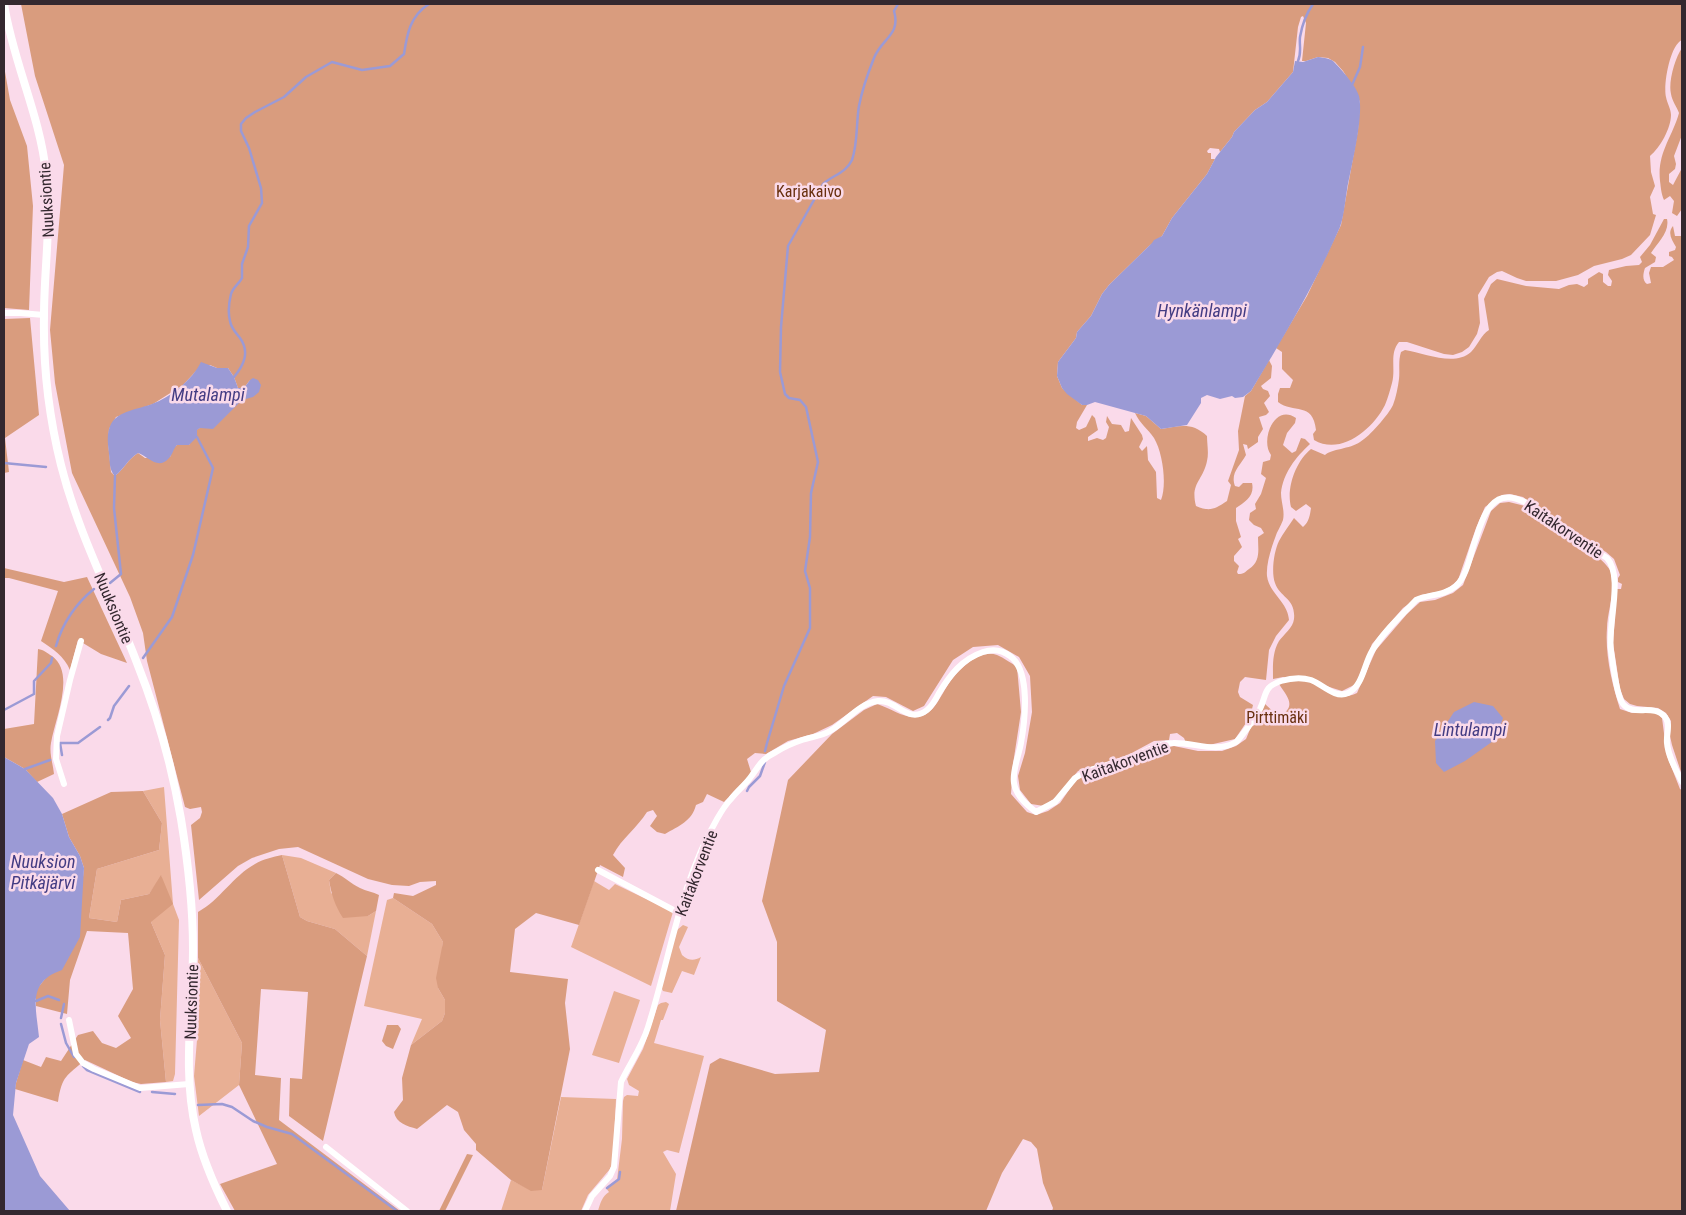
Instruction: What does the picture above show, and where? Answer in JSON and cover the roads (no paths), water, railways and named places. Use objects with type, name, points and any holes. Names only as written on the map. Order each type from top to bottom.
[{"type":"street","name":"Nuuksiontie","points":[[4,4],[6,27],[40,136],[46,171],[49,226],[44,315],[46,371],[55,437],[68,491],[80,529],[137,663],[164,743],[188,861],[192,929],[189,1084],[196,1130],[201,1148],[210,1174],[227,1211]]},
{"type":"street","points":[[4,313],[44,315]]},
{"type":"street","name":"Kaitakorventie","points":[[585,1211],[592,1196],[610,1176],[614,1167],[620,1088],[627,1070],[642,1046],[679,912],[700,853],[716,820],[729,800],[750,778],[758,764],[765,758],[786,746],[828,732],[870,702],[884,700],[902,712],[915,715],[927,710],[948,678],[963,662],[973,656],[986,651],[1000,651],[1009,655],[1020,668],[1025,692],[1022,739],[1014,783],[1020,797],[1036,812],[1055,802],[1079,774],[1137,756],[1155,746],[1178,743],[1212,748],[1233,744],[1242,737],[1250,722],[1260,710],[1265,693],[1272,684],[1297,677],[1310,680],[1340,695],[1348,693],[1360,681],[1371,652],[1379,640],[1416,600],[1423,596],[1442,593],[1456,586],[1462,578],[1489,509],[1495,502],[1502,498],[1516,498],[1526,502],[1567,533],[1612,563],[1615,585],[1610,638],[1621,701],[1629,708],[1654,710],[1662,713],[1666,718],[1668,722],[1667,743],[1682,782]]},
{"type":"street","points":[[64,784],[56,759],[57,736],[81,641]]},
{"type":"street","points":[[598,870],[679,912]]},
{"type":"street","points":[[69,1020],[76,1054],[83,1063],[94,1069],[140,1088],[189,1084]]},
{"type":"street","points":[[326,1148],[407,1211]]},
{"type":"water","name":"Hynkänlampi","points":[[1318,57],[1333,61],[1352,83],[1359,96],[1360,116],[1343,214],[1340,227],[1309,290],[1251,391],[1243,397],[1235,398],[1232,396],[1220,399],[1207,395],[1201,398],[1201,403],[1187,425],[1161,429],[1146,416],[1095,402],[1082,405],[1062,388],[1057,376],[1058,362],[1076,338],[1077,332],[1091,316],[1102,294],[1154,240],[1162,236],[1172,218],[1207,174],[1216,157],[1234,132],[1255,110],[1267,102],[1293,72],[1295,61],[1303,62]]},
{"type":"water","name":"Mutalampi","points":[[201,362],[217,368],[228,368],[238,388],[244,388],[253,378],[258,380],[261,385],[259,392],[253,397],[242,400],[213,429],[200,428],[197,430],[197,437],[189,445],[177,445],[165,462],[153,462],[138,453],[115,476],[110,466],[108,439],[108,431],[114,420],[124,413],[159,401],[173,392],[187,381]]},
{"type":"water","name":"Lintulampi","points":[[1474,702],[1493,706],[1503,718],[1496,739],[1465,761],[1444,772],[1436,763],[1435,741],[1454,712]]},
{"type":"water","name":"Nuuksion Pitkäjärvi","points":[[4,757],[25,769],[53,798],[62,814],[69,837],[80,856],[84,868],[80,937],[62,970],[43,981],[39,989],[36,997],[36,1006],[39,1037],[29,1044],[16,1083],[13,1115],[40,1176],[70,1211],[4,1211]]},
{"type":"waterway","points":[[234,377],[243,363],[245,348],[231,324],[229,315],[230,300],[232,292],[242,278],[242,264],[248,247],[249,226],[262,203],[261,188],[249,148],[241,131],[241,124],[255,112],[284,97],[306,77],[332,62],[362,70],[390,66],[404,54],[410,26],[418,14],[429,4]]},
{"type":"waterway","points":[[765,751],[784,686],[810,628],[810,588],[805,571],[810,537],[811,493],[818,462],[806,407],[800,400],[789,398],[785,394],[780,372],[781,327],[788,246],[823,184],[843,171],[852,160],[863,88],[877,51],[893,31],[895,26],[894,11],[898,4]]},
{"type":"waterway","points":[[1298,61],[1302,28],[1313,4]]},
{"type":"waterway","points":[[1352,85],[1360,67],[1363,47]]},
{"type":"waterway","points":[[143,658],[172,617],[193,555],[213,468],[197,437]]},
{"type":"waterway","points":[[4,463],[46,467]]},
{"type":"waterway","points":[[110,583],[121,574],[114,508],[115,476]]},
{"type":"waterway","points":[[56,646],[70,614],[94,589]]},
{"type":"waterway","points":[[4,710],[34,694],[34,681],[51,663],[52,658]]},
{"type":"waterway","points":[[108,720],[114,706],[129,686]]},
{"type":"waterway","points":[[62,755],[60,743],[78,743],[100,727]]},
{"type":"waterway","points":[[25,769],[50,760]]},
{"type":"waterway","points":[[747,791],[760,776],[765,762]]},
{"type":"waterway","points":[[684,914],[686,907]]},
{"type":"waterway","points":[[36,1001],[48,996],[59,1000]]},
{"type":"waterway","points":[[61,1018],[64,1004]]},
{"type":"waterway","points":[[61,1024],[66,1043],[74,1057]]},
{"type":"waterway","points":[[83,1066],[87,1070],[140,1092]]},
{"type":"waterway","points":[[152,1092],[175,1094]]},
{"type":"waterway","points":[[198,1105],[222,1104],[232,1107],[253,1121],[292,1134],[397,1211]]},
{"type":"waterway","points":[[607,1188],[619,1179],[620,1172]]},
{"type":"park label","name":"Karjakaivo","points":[[809,191]]},
{"type":"park label","name":"Pirttimäki","points":[[1277,717]]}]
